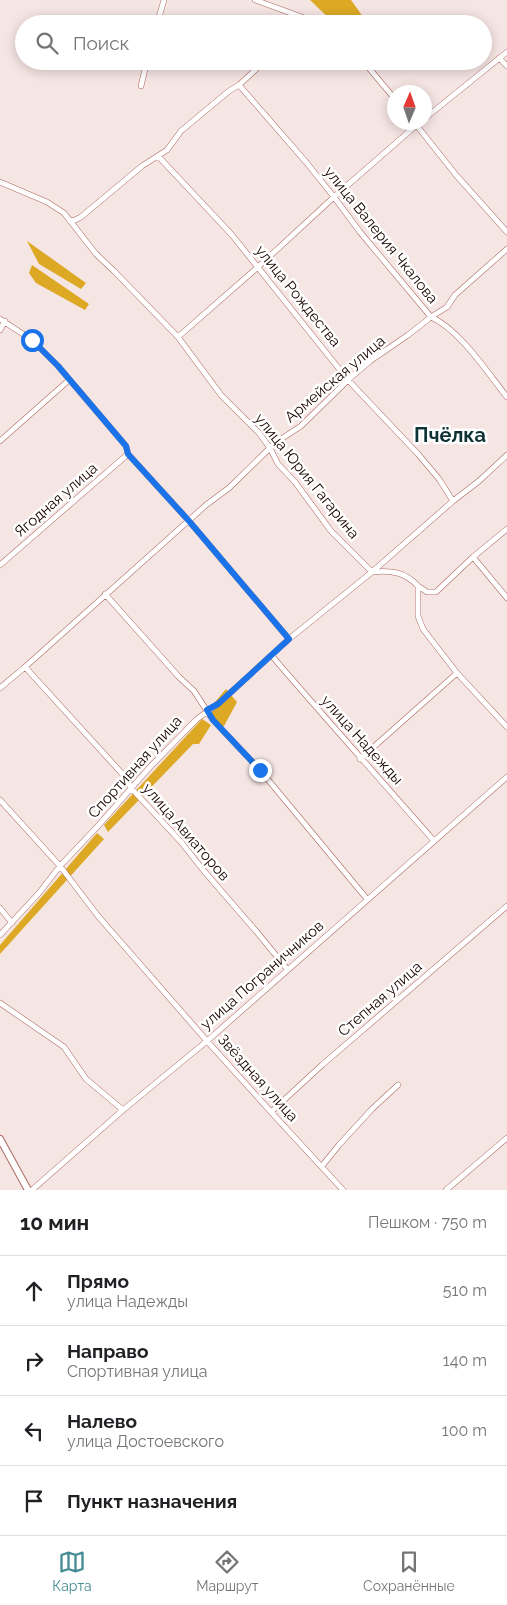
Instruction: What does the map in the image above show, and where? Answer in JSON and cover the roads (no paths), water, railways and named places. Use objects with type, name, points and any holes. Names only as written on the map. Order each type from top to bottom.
[{"type":"street","points":[[160,15],[164,0]]},
{"type":"street","points":[[255,0],[295,15]]},
{"type":"street","points":[[492,64],[507,52]]},
{"type":"street","points":[[500,58],[507,66]]},
{"type":"street","points":[[141,86],[145,70]]},
{"type":"street","points":[[70,221],[81,217],[142,166],[167,150],[181,131],[229,91],[239,85],[255,70]]},
{"type":"street","points":[[371,70],[387,90]]},
{"type":"street","points":[[432,113],[485,70]]},
{"type":"street","name":"улица Валерия Чкалова","points":[[239,85],[431,316],[440,321],[464,344],[507,396]]},
{"type":"street","points":[[178,336],[410,130]]},
{"type":"street","points":[[422,130],[456,174],[507,232]]},
{"type":"street","name":"улица Рождества","points":[[158,156],[232,235],[348,380],[418,454],[439,479],[453,501]]},
{"type":"street","name":"улица Юрия Гагарина","points":[[0,182],[47,202],[64,213],[96,254],[178,336],[221,395],[259,433],[270,448],[278,464],[295,482],[331,532],[372,572]]},
{"type":"street","name":"Армейская улица","points":[[0,688],[206,505],[229,488],[275,443],[301,426],[370,361],[431,316],[447,307],[455,294],[507,249]]},
{"type":"street","points":[[0,330],[2,320],[32,340],[58,366],[126,446],[128,454],[189,521],[289,639]]},
{"type":"street","points":[[0,441],[69,380]]},
{"type":"street","name":"Ягодная улица","points":[[0,565],[128,454]]},
{"type":"street","name":"Спортивная улица","points":[[0,935],[150,766],[196,719],[218,704],[289,639],[372,572],[507,455]]},
{"type":"street","points":[[372,572],[399,572],[412,579],[427,592],[436,592],[507,529]]},
{"type":"street","points":[[474,557],[507,598]]},
{"type":"street","points":[[418,586],[418,616],[423,629],[457,673],[507,727]]},
{"type":"street","points":[[105,594],[179,677],[194,691],[213,720],[260,770],[367,899]]},
{"type":"street","name":"улица Надежды","points":[[272,656],[360,759],[434,841]]},
{"type":"street","name":"улица Авиаторов","points":[[25,667],[182,842],[204,871],[287,969]]},
{"type":"street","points":[[360,759],[457,673]]},
{"type":"street","name":"улица Пограничников","points":[[32,1190],[123,1110],[207,1041],[507,776]]},
{"type":"street","name":"Звёздная улица","points":[[0,800],[60,866],[98,916],[207,1041],[343,1190]]},
{"type":"street","name":"Степная улица","points":[[270,1112],[322,1064],[507,906]]},
{"type":"street","points":[[0,908],[12,923]]},
{"type":"street","points":[[0,1003],[64,1047],[86,1080],[123,1110]]},
{"type":"street","points":[[322,1166],[372,1109],[398,1085]]},
{"type":"street","points":[[0,1138],[28,1190]]},
{"type":"street","points":[[446,1190],[507,1138]]},
{"type":"district","name":"Пчёлка","points":[[450,435]]}]
